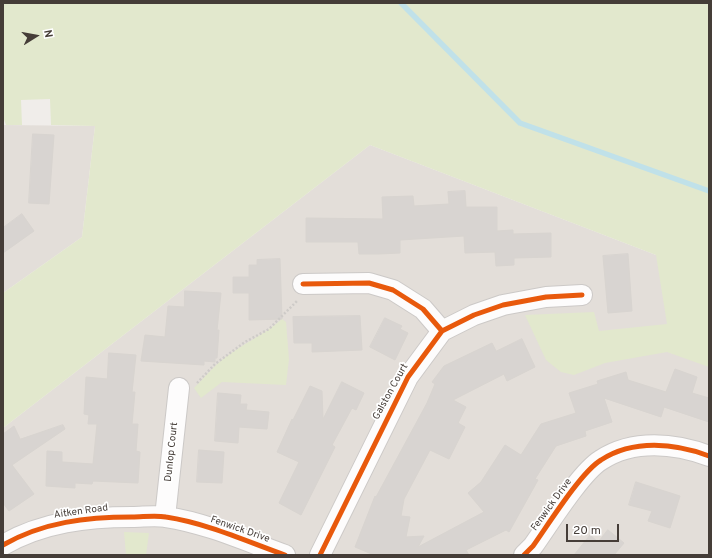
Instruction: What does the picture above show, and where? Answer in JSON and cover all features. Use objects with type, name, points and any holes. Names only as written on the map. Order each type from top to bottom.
[{"type":"street","points":[[303,284],[369,283],[393,290],[423,309],[442,331]]},
{"type":"street","name":"Galston Court","points":[[320,555],[408,377],[442,331],[503,304],[546,297],[582,295]]},
{"type":"street","name":"Dunlop Court","points":[[165,517],[179,388]]},
{"type":"street","name":"Fenwick Drive","points":[[524,555],[533,546],[582,480],[600,460],[625,448],[650,445],[672,446],[709,456]]},
{"type":"street","name":"Aitken Road","points":[[3,545],[21,535],[58,523],[99,517],[165,517]]},
{"type":"street","name":"Fenwick Drive","points":[[165,517],[210,528],[285,555]]},
{"type":"path","points":[[179,388],[192,388],[215,364],[245,342],[269,329],[301,297],[303,284]]},
{"type":"shaded area","points":[[3,125],[95,126],[82,237],[3,293]]},
{"type":"shaded area","points":[[370,145],[656,255],[709,282],[709,555],[3,555],[3,428]]},
{"type":"green space","points":[[3,3],[709,3],[709,367],[667,352],[605,363],[574,375],[561,372],[546,360],[525,315],[594,312],[599,331],[667,324],[656,255],[370,145],[3,428],[3,293],[82,237],[95,126],[51,125],[50,99],[21,100],[22,125],[6,125],[3,117]]},
{"type":"green space","points":[[282,319],[286,322],[289,359],[286,385],[222,382],[201,398],[194,388],[223,359],[268,330]]},
{"type":"green space","points":[[124,532],[149,533],[146,555],[126,555]]},
{"type":"building","points":[[33,134],[54,135],[49,204],[29,203]]},
{"type":"building","points":[[465,191],[466,207],[497,207],[497,231],[513,230],[513,234],[551,233],[551,257],[514,258],[514,265],[496,266],[495,252],[465,253],[464,236],[400,240],[400,253],[378,254],[359,254],[358,242],[306,242],[306,218],[383,219],[382,197],[413,196],[414,206],[449,204],[448,192]]},
{"type":"building","points":[[22,214],[34,231],[3,253],[3,228]]},
{"type":"building","points":[[628,254],[632,311],[608,313],[603,256]]},
{"type":"building","points":[[280,259],[282,319],[249,320],[249,293],[233,293],[233,277],[249,277],[249,265],[257,265],[257,260]]},
{"type":"building","points":[[185,291],[221,293],[217,330],[219,330],[217,358],[215,358],[215,362],[204,361],[204,365],[141,361],[145,335],[165,337],[168,306],[184,307]]},
{"type":"building","points":[[360,316],[362,350],[312,352],[312,343],[294,343],[293,317]]},
{"type":"building","points":[[385,318],[402,326],[400,329],[408,333],[395,360],[370,347]]},
{"type":"building","points":[[522,339],[535,367],[507,381],[504,374],[453,400],[466,407],[458,423],[465,427],[449,459],[430,450],[404,499],[401,516],[410,517],[406,537],[424,536],[418,547],[484,512],[468,493],[481,482],[505,445],[521,455],[541,424],[576,413],[569,393],[598,384],[597,381],[626,372],[628,380],[666,392],[675,369],[697,377],[692,393],[709,398],[709,422],[664,407],[661,417],[604,398],[612,422],[585,431],[586,436],[556,446],[535,479],[538,480],[509,532],[506,530],[466,550],[469,555],[374,555],[355,547],[375,496],[376,497],[427,403],[435,384],[432,382],[444,366],[492,343],[496,351]]},
{"type":"building","points":[[109,353],[136,355],[132,392],[135,392],[132,424],[138,424],[136,451],[140,452],[138,483],[93,481],[92,484],[75,483],[75,488],[46,486],[47,451],[62,452],[62,462],[93,464],[97,424],[88,424],[89,415],[84,414],[86,377],[107,379]]},
{"type":"building","points":[[342,382],[364,393],[356,410],[352,408],[332,445],[335,447],[301,515],[279,503],[299,462],[277,452],[292,419],[293,420],[310,386],[322,391],[323,419]]},
{"type":"building","points":[[218,393],[241,395],[240,404],[247,404],[246,410],[269,412],[267,429],[239,427],[238,443],[215,441]]},
{"type":"building","points":[[63,425],[65,429],[12,465],[34,494],[9,511],[3,503],[3,434],[14,426],[20,439]]},
{"type":"building","points":[[199,450],[224,452],[222,483],[197,482]]},
{"type":"building","points":[[636,482],[680,496],[670,528],[648,521],[652,511],[629,505]]},
{"type":"building","points":[[608,530],[624,543],[614,555],[574,555],[590,535],[598,542]]},
{"type":"waterway","points":[[401,3],[520,123],[709,191]]},
{"type":"cycle path","points":[[303,284],[369,283],[393,290],[423,309],[442,331]]},
{"type":"cycle path","points":[[320,555],[408,377],[442,331],[474,315],[503,305],[546,297],[582,295]]},
{"type":"cycle path","points":[[524,555],[533,546],[565,500],[584,476],[593,466],[613,453],[640,446],[654,445],[682,448],[709,456]]},
{"type":"cycle path","points":[[3,545],[34,531],[66,522],[98,518],[158,516],[211,528],[285,555]]}]
